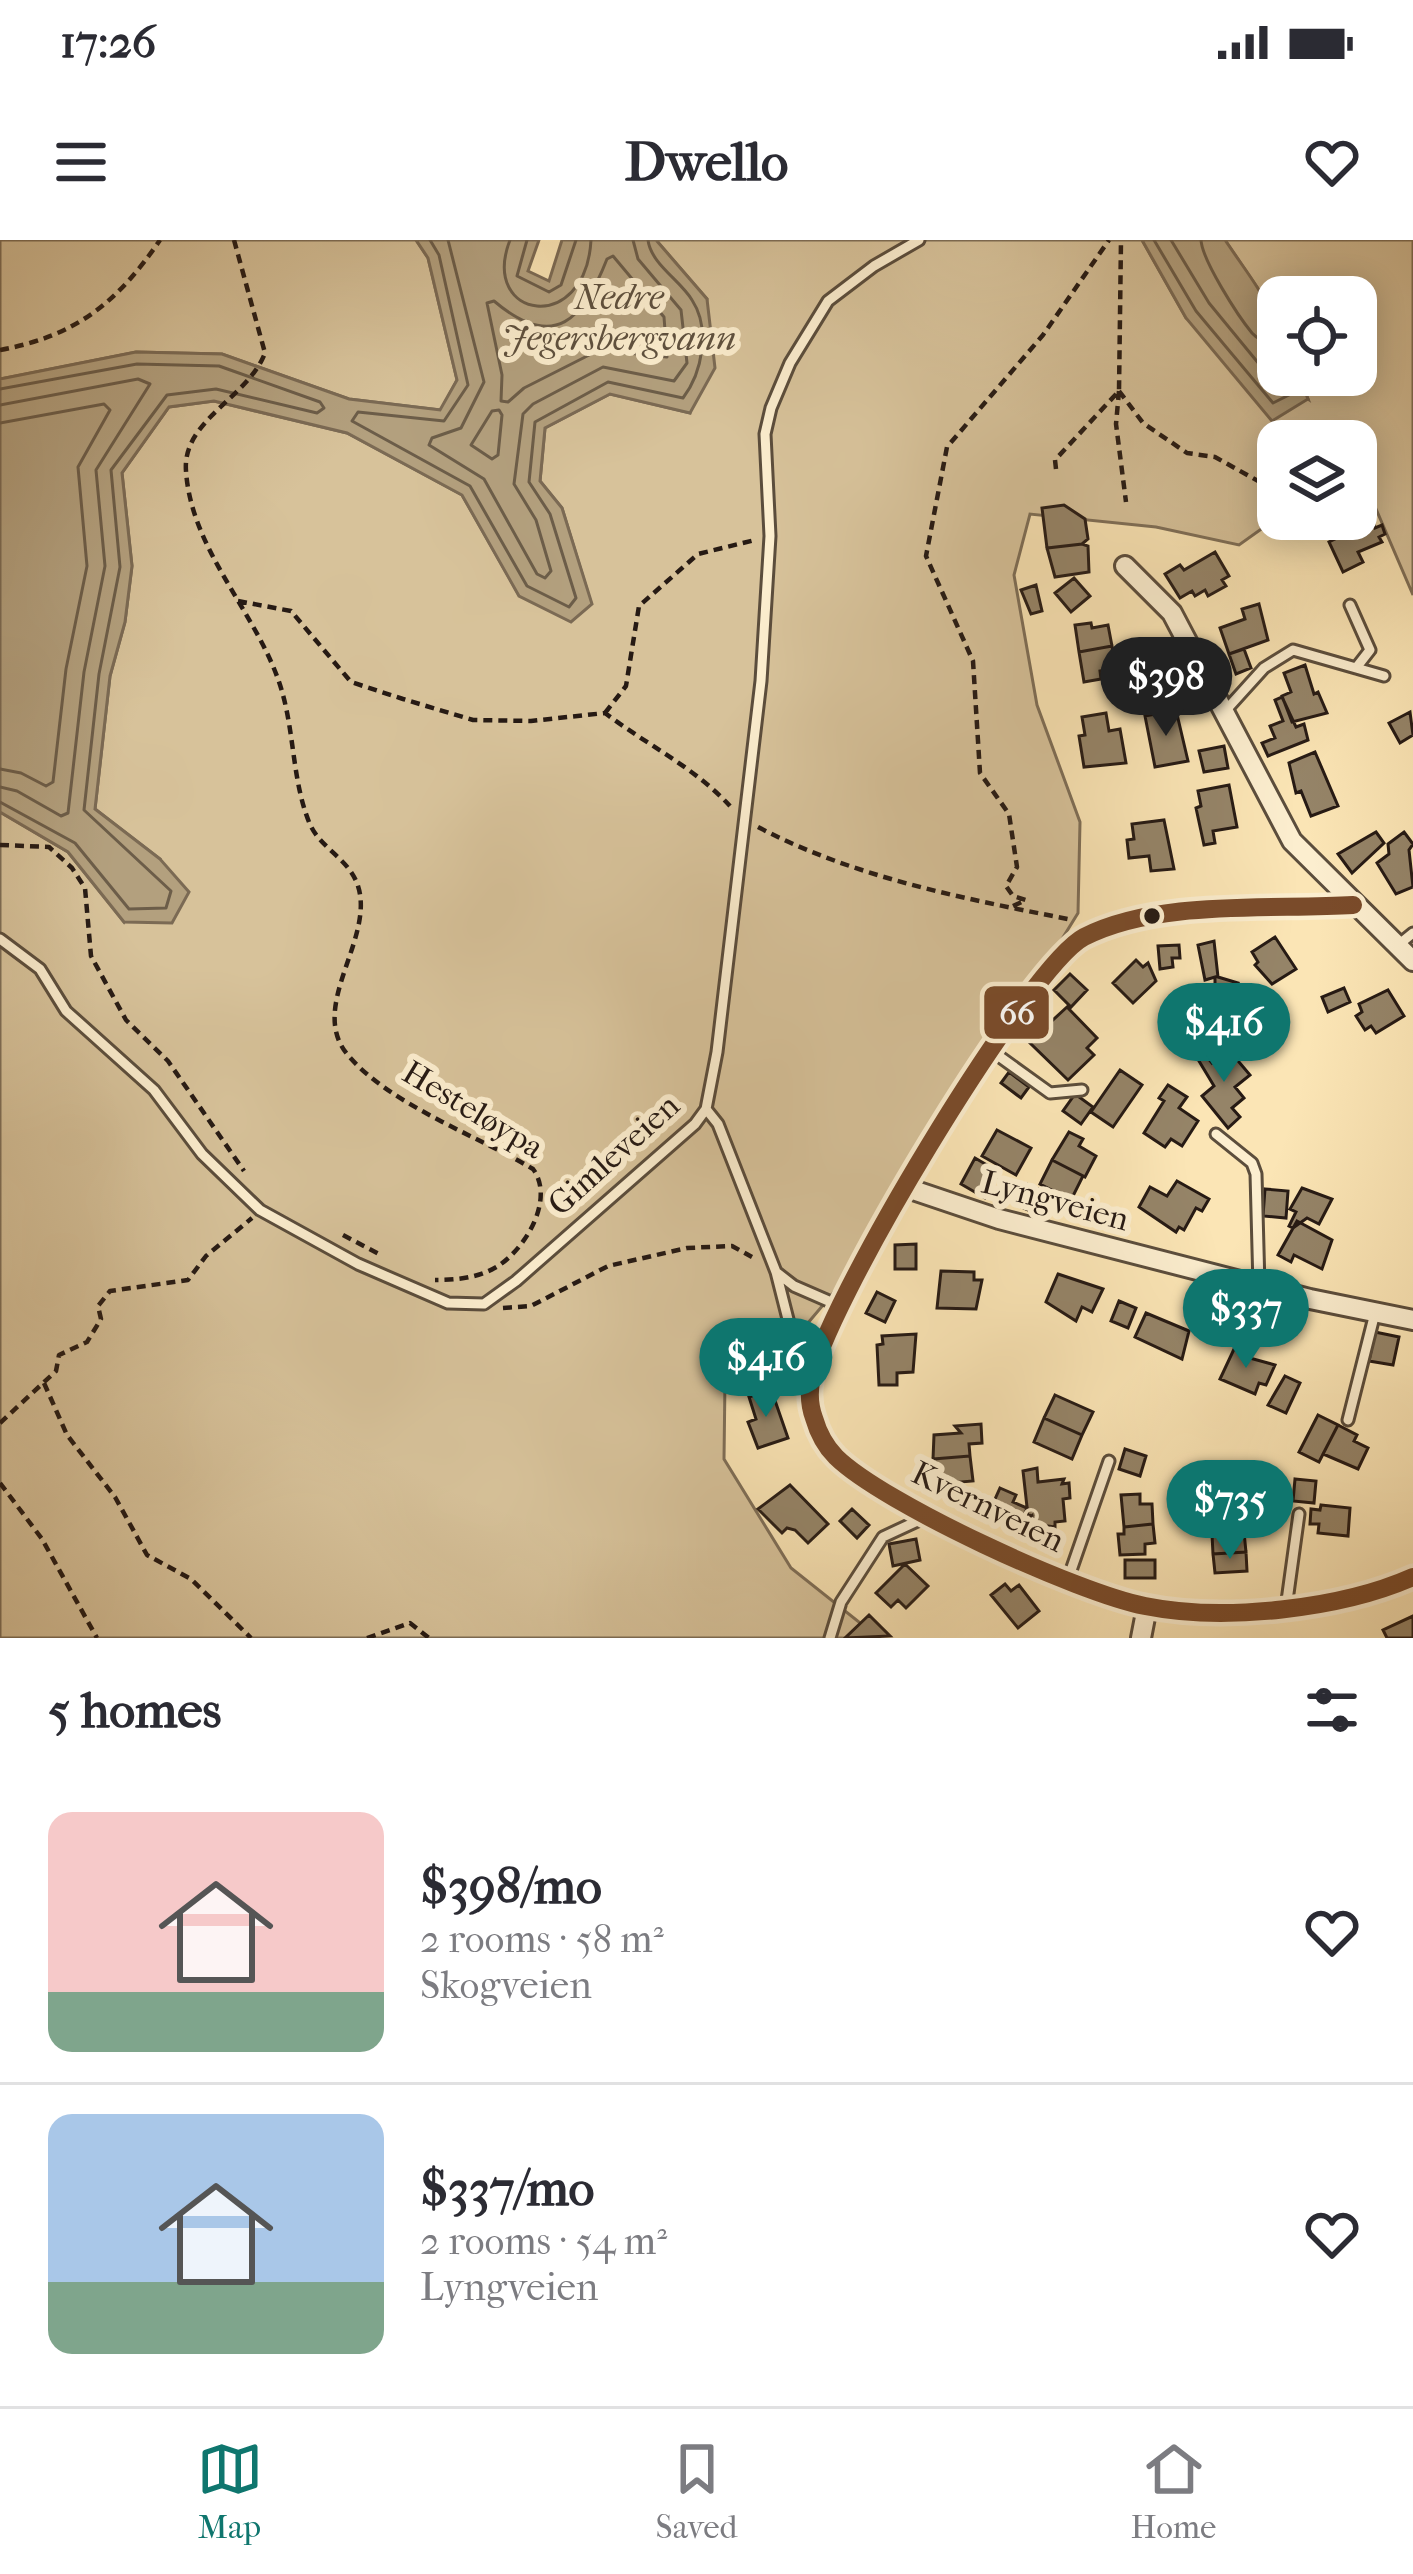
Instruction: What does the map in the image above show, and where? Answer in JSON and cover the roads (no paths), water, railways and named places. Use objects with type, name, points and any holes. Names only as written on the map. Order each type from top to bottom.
[{"type":"street","points":[[1125,566],[1172,613],[1292,841],[1353,905],[1405,939],[1413,961]]},
{"type":"street","name":"Kvernveien","points":[[1353,905],[1201,911],[1108,926],[1063,953],[989,1049],[841,1306],[815,1367],[811,1406],[824,1442],[854,1471],[932,1516],[1068,1580],[1147,1607],[1286,1608],[1352,1599],[1413,1577]]},
{"type":"street","name":"Lyngveien","points":[[908,1188],[999,1219],[1413,1320]]},
{"type":"street","points":[[1141,1638],[1147,1607]]},
{"type":"lane","name":"Gimleveien","points":[[0,939],[40,969],[66,1011],[154,1090],[202,1154],[260,1210],[424,1296],[448,1303],[484,1304],[517,1281],[706,1109],[761,681],[770,536],[765,434],[790,363],[814,319],[839,289],[919,240]]},
{"type":"lane","points":[[1350,605],[1370,650],[1356,668]]},
{"type":"lane","points":[[1223,714],[1279,655],[1293,650],[1384,676]]},
{"type":"lane","points":[[989,1049],[1050,1093],[1082,1090]]},
{"type":"lane","points":[[706,1109],[718,1124],[776,1272],[792,1335],[815,1367]]},
{"type":"lane","points":[[1216,1134],[1252,1163],[1256,1174],[1259,1286]]},
{"type":"lane","points":[[776,1272],[794,1286],[841,1306]]},
{"type":"lane","points":[[1348,1420],[1375,1313]]},
{"type":"lane","points":[[1068,1580],[1109,1461]]},
{"type":"lane","points":[[1286,1608],[1299,1514]]},
{"type":"lane","points":[[830,1638],[841,1602],[883,1537],[932,1516]]},
{"type":"water","name":"Nedre Jegersbergvann","points":[[416,240],[539,240],[528,271],[549,281],[562,240],[656,240],[707,299],[715,368],[690,413],[610,394],[545,428],[540,481],[562,508],[592,604],[571,622],[519,596],[462,495],[347,433],[214,401],[169,407],[122,473],[132,566],[125,622],[110,676],[95,809],[160,859],[189,892],[172,923],[124,922],[68,852],[0,812],[0,379],[136,352],[222,354],[349,399],[440,410],[457,380],[428,258]]},
{"type":"water","points":[[1142,240],[1225,240],[1257,288],[1257,396],[1308,399],[1271,420],[1186,318]]}]
